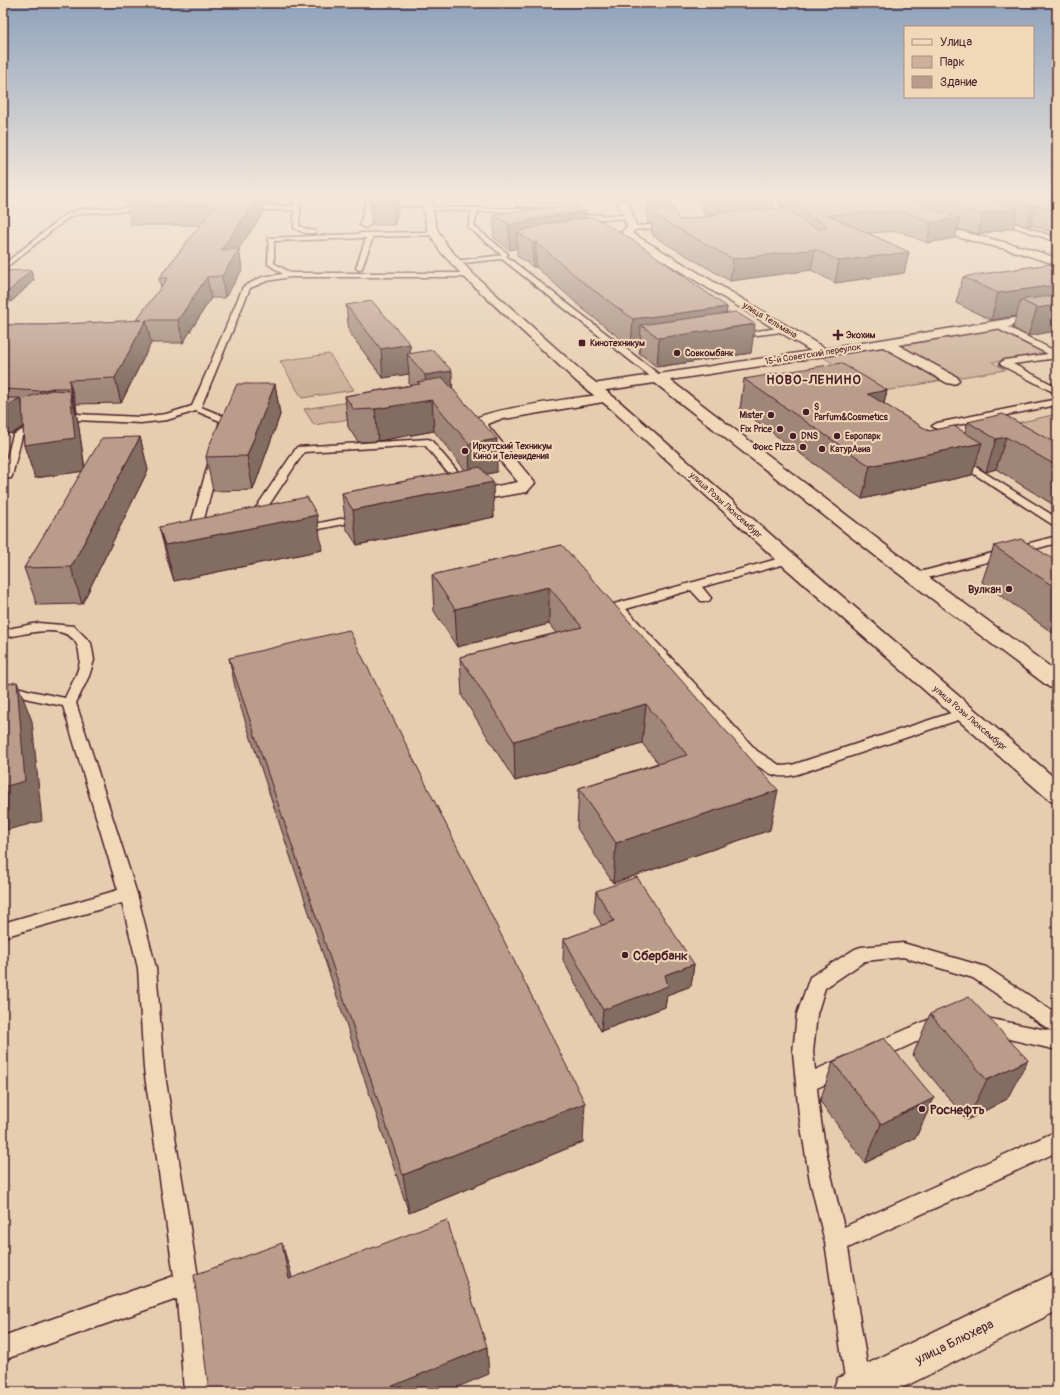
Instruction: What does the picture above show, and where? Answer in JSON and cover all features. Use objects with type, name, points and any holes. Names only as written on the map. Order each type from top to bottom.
[{"type":"street","name":"улица Тельмана","points":[[676,260],[824,353]]},
{"type":"street","name":"улица Розы Люксембург","points":[[456,262],[468,275],[599,393],[615,405],[788,560],[1057,793]]},
{"type":"street","name":"15-й Советский переулок","points":[[468,497],[521,488],[527,483],[481,428],[481,422],[494,416],[599,393],[658,378],[1057,315]]},
{"type":"street","points":[[885,343],[952,380]]},
{"type":"street","points":[[658,378],[916,577],[1057,682]]},
{"type":"street","name":"улица Блюхера","points":[[855,1390],[1057,1291]]},
{"type":"lane","points":[[3,268],[13,260]]},
{"type":"lane","points":[[271,260],[271,264],[290,276]]},
{"type":"lane","points":[[359,268],[362,260]]},
{"type":"lane","points":[[456,262],[471,260]]},
{"type":"lane","points":[[509,260],[623,352],[658,378]]},
{"type":"lane","points":[[196,408],[247,287],[265,279],[290,276],[468,275]]},
{"type":"lane","points":[[997,325],[1057,355]]},
{"type":"lane","points":[[731,337],[785,329]]},
{"type":"lane","points":[[623,352],[638,350]]},
{"type":"lane","points":[[1057,355],[1004,364],[1057,391]]},
{"type":"lane","points":[[937,426],[1057,402]]},
{"type":"lane","points":[[3,476],[8,476],[18,435],[34,425],[47,420],[60,417],[76,417],[141,420],[167,417],[196,408],[225,420],[191,546],[204,545]]},
{"type":"lane","points":[[25,419],[47,420]]},
{"type":"lane","points":[[247,529],[301,449],[428,442],[468,497]]},
{"type":"lane","points":[[949,453],[1057,522]]},
{"type":"lane","points":[[293,531],[371,516]]},
{"type":"lane","points":[[916,577],[1057,539]]},
{"type":"lane","points":[[1003,553],[1015,561]]},
{"type":"lane","points":[[788,560],[618,606],[752,755],[779,772],[793,770],[965,713]]},
{"type":"lane","points":[[694,585],[705,598]]},
{"type":"lane","points":[[3,634],[38,627],[69,629],[84,643],[87,660],[82,676],[69,703],[128,894],[146,968],[154,1069],[187,1282],[197,1392]]},
{"type":"lane","points":[[3,687],[29,695],[69,703]]},
{"type":"lane","points":[[3,930],[128,894]]},
{"type":"lane","points":[[855,1390],[836,1242],[821,1181],[809,1115],[802,1052],[807,1014],[817,984],[861,954],[903,950],[979,972],[1057,1024]]},
{"type":"lane","points":[[806,1083],[930,1028],[978,1024],[1057,1041]]},
{"type":"lane","points":[[836,1242],[1057,1141]]},
{"type":"lane","points":[[3,1348],[187,1282]]},
{"type":"green space","points":[[996,329],[1046,353],[992,362],[1005,370],[955,378],[895,345]]},
{"type":"green space","points":[[882,346],[943,380],[879,392],[821,356]]},
{"type":"green space","points":[[329,354],[354,390],[302,398],[280,361]]},
{"type":"green space","points":[[374,398],[385,413],[314,425],[304,409]]},
{"type":"green space","points":[[1057,414],[1057,462],[995,428]]},
{"type":"building","points":[[173,260],[232,260],[222,276],[207,277],[178,320],[146,320],[115,378],[69,380],[70,388],[53,388],[39,391],[3,389],[3,325],[43,325],[142,320],[136,320],[168,278],[159,278]]},
{"type":"building","points":[[557,260],[661,260],[727,307],[633,319],[584,283]]},
{"type":"building","points":[[1057,263],[1057,285],[998,293],[963,277]]},
{"type":"building","points":[[31,270],[8,292],[3,292],[4,271]]},
{"type":"building","points":[[1057,295],[1057,305],[1037,308],[1021,300]]},
{"type":"building","points":[[372,301],[410,344],[381,349],[346,305]]},
{"type":"building","points":[[736,312],[755,324],[659,338],[641,325]]},
{"type":"building","points":[[433,350],[452,371],[425,375],[407,354]]},
{"type":"building","points":[[841,363],[887,390],[868,394],[929,431],[954,426],[982,443],[870,466],[744,379]]},
{"type":"building","points":[[443,378],[497,439],[469,444],[432,400],[375,409],[354,410],[345,396],[420,384],[417,382]]},
{"type":"building","points":[[237,384],[275,384],[247,456],[206,457],[209,446]]},
{"type":"building","points":[[51,390],[70,391],[75,438],[24,445],[22,400]]},
{"type":"building","points":[[3,398],[20,398],[3,408]]},
{"type":"building","points":[[1003,414],[1057,444],[1057,466],[1006,437],[996,439],[968,422]]},
{"type":"building","points":[[140,437],[71,567],[24,568],[102,438]]},
{"type":"building","points":[[480,467],[493,482],[353,510],[342,493]]},
{"type":"building","points":[[307,497],[317,515],[165,545],[159,527]]},
{"type":"building","points":[[1021,539],[1057,561],[1057,589],[994,546]]},
{"type":"building","points":[[562,545],[778,790],[616,843],[579,788],[687,755],[646,704],[514,741],[460,657],[582,627],[549,587],[455,609],[432,575]]},
{"type":"building","points":[[349,630],[585,1103],[403,1175],[229,658]]},
{"type":"building","points":[[17,682],[25,781],[3,787],[3,685]]},
{"type":"building","points":[[637,877],[694,964],[665,975],[668,986],[603,1010],[564,939],[614,921],[596,891]]},
{"type":"building","points":[[969,997],[1028,1060],[987,1080],[930,1014]]},
{"type":"building","points":[[884,1038],[934,1098],[881,1124],[833,1062]]},
{"type":"building","points":[[447,1220],[487,1347],[378,1392],[209,1392],[194,1275],[282,1243],[289,1279]]},
{"type":"place","name":"Экохим","points":[[838,335]]},
{"type":"place","name":"Кинотехникум","points":[[582,343]]},
{"type":"place","name":"Совкомбанк","points":[[677,353]]},
{"type":"place","name":"S Parfum&Cosmetics","points":[[806,412]]},
{"type":"place","name":"Mister","points":[[771,415]]},
{"type":"place","name":"Fix Price","points":[[780,429]]},
{"type":"place","name":"DNS","points":[[793,436]]},
{"type":"place","name":"Европарк","points":[[837,436]]},
{"type":"place","name":"Фокс Pizza","points":[[803,447]]},
{"type":"place","name":"КатурАвиа","points":[[822,449]]},
{"type":"place","name":"Иркутский Техникум Кино и Телевидения","points":[[465,451]]},
{"type":"place","name":"Вулкан","points":[[1009,589]]},
{"type":"place","name":"Сбербанк","points":[[625,955]]},
{"type":"place","name":"Роснефть","points":[[922,1109]]},
{"type":"district","name":"НОВО-ЛЕНИНО","points":[[814,379]]}]
